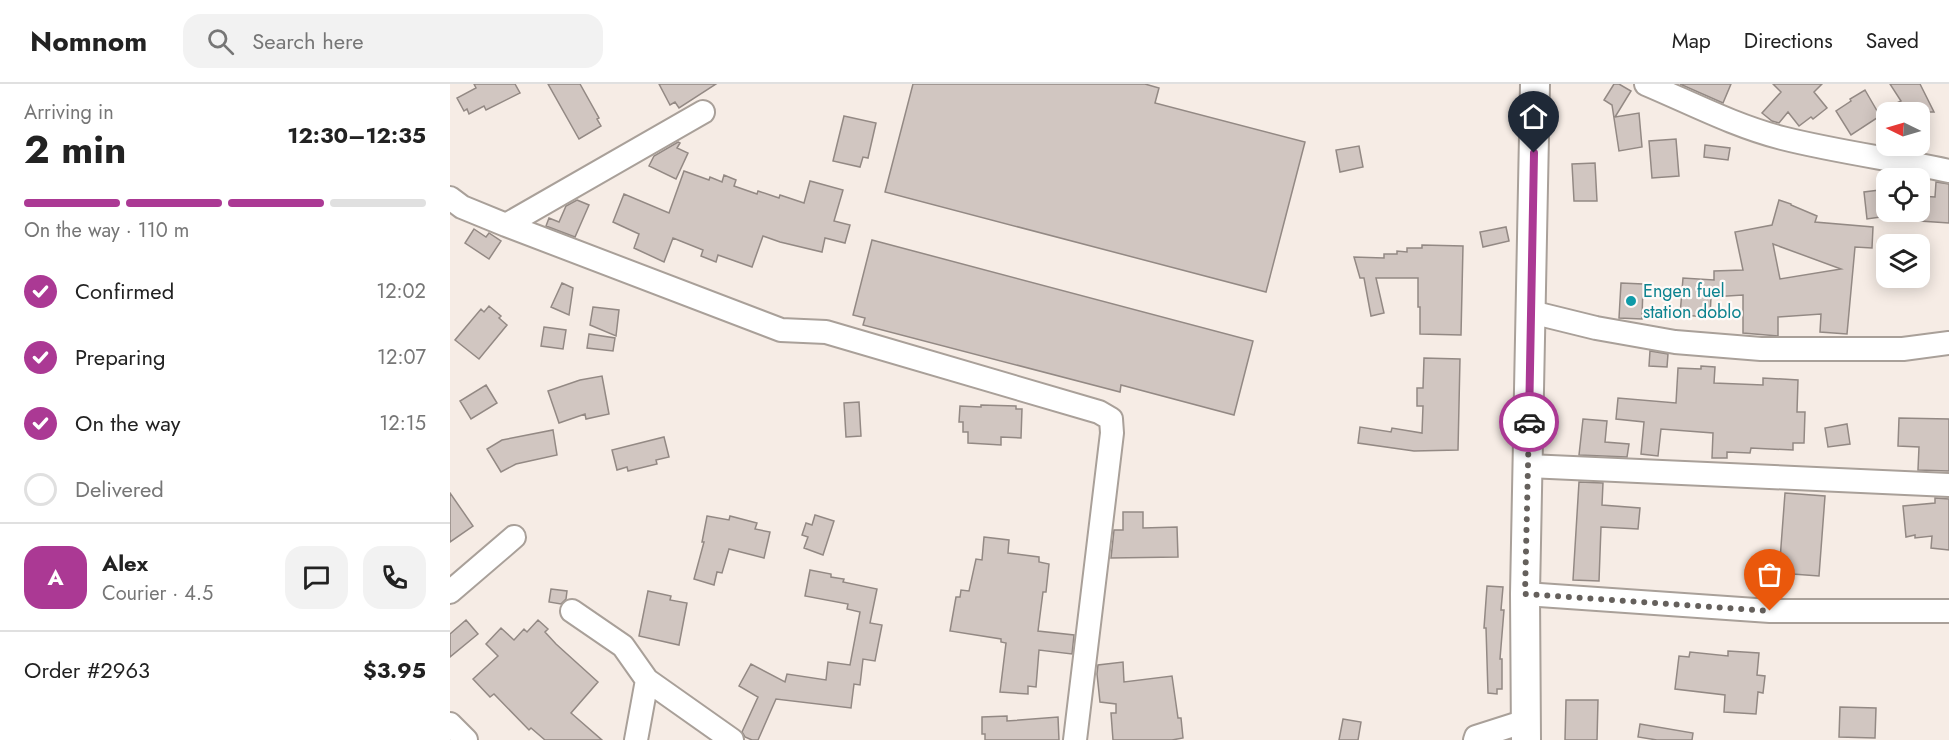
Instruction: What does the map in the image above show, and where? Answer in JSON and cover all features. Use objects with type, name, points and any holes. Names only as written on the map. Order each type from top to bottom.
[{"type":"main road","points":[[1526,731],[1525,594],[1535,84]]},
{"type":"street","points":[[1646,84],[1716,115],[1781,138],[1949,171]]},
{"type":"street","points":[[506,225],[704,112]]},
{"type":"street","points":[[450,198],[462,207],[506,225],[781,330],[826,332],[1100,412],[1111,419],[1112,433],[1075,740]]},
{"type":"street","points":[[1531,312],[1596,328],[1675,342],[1750,348],[1902,349],[1949,343]]},
{"type":"street","points":[[1528,466],[1949,485]]},
{"type":"street","points":[[450,592],[514,537]]},
{"type":"street","points":[[1525,594],[1770,611],[1949,612]]},
{"type":"street","points":[[572,611],[623,646],[647,680],[732,740]]},
{"type":"street","points":[[636,740],[647,680]]},
{"type":"street","points":[[450,724],[466,740]]},
{"type":"street","points":[[1475,740],[1476,737],[1526,731]]},
{"type":"building","points":[[474,84],[515,84],[520,93],[486,110],[484,106],[469,114],[467,109],[464,111],[457,98],[476,88]]},
{"type":"building","points":[[548,84],[580,84],[601,126],[579,139]]},
{"type":"building","points":[[659,84],[716,84],[679,108],[675,102],[670,105]]},
{"type":"building","points":[[913,84],[1145,84],[1159,88],[1155,103],[1305,142],[1266,292],[885,192]]},
{"type":"building","points":[[1614,84],[1619,84],[1631,91],[1615,117],[1639,113],[1642,147],[1619,151],[1612,105],[1604,100]]},
{"type":"building","points":[[1680,84],[1731,84],[1723,103]]},
{"type":"building","points":[[1773,84],[1822,84],[1814,92],[1827,108],[1799,126],[1788,112],[1779,123],[1772,121],[1762,113],[1781,92]]},
{"type":"building","points":[[1890,84],[1920,84],[1929,102],[1899,102],[1901,101]]},
{"type":"building","points":[[1865,90],[1876,109],[1876,119],[1851,135],[1836,111],[1851,101],[1850,99]]},
{"type":"building","points":[[844,116],[876,123],[868,158],[863,157],[860,167],[833,161]]},
{"type":"building","points":[[1676,139],[1679,176],[1652,178],[1649,141]]},
{"type":"building","points":[[680,143],[677,148],[688,153],[676,179],[649,166],[654,156]]},
{"type":"building","points":[[1705,145],[1730,148],[1728,160],[1704,157]]},
{"type":"building","points":[[1359,146],[1363,167],[1340,172],[1336,150]]},
{"type":"building","points":[[1595,163],[1597,201],[1574,201],[1572,164]]},
{"type":"building","points":[[684,171],[722,182],[724,175],[736,180],[734,186],[757,194],[758,191],[779,198],[780,195],[804,203],[810,181],[843,190],[834,221],[850,225],[845,243],[825,238],[822,252],[763,236],[752,267],[718,255],[716,262],[701,256],[703,250],[673,238],[664,262],[634,248],[639,234],[613,222],[624,194],[669,213]]},
{"type":"building","points":[[1936,182],[1949,184],[1949,223],[1930,222],[1930,197],[1935,197]]},
{"type":"building","points":[[1876,190],[1876,218],[1867,219],[1864,192]]},
{"type":"building","points":[[577,200],[589,205],[575,237],[546,226],[549,218],[559,222],[566,206]]},
{"type":"building","points":[[1779,200],[1817,216],[1815,222],[1873,227],[1872,248],[1855,247],[1847,334],[1820,332],[1821,314],[1778,317],[1778,336],[1743,333],[1743,295],[1711,297],[1710,317],[1680,315],[1683,278],[1714,280],[1714,271],[1743,270],[1735,232],[1772,225]],"holes":[[[1773,244],[1841,269],[1780,279]]]},
{"type":"building","points":[[1506,227],[1509,241],[1483,247],[1480,232]]},
{"type":"building","points":[[474,229],[486,237],[489,233],[501,241],[489,259],[465,243]]},
{"type":"building","points":[[872,240],[1253,341],[1234,415],[1121,385],[1120,392],[863,325],[865,318],[853,315]]},
{"type":"building","points":[[1422,245],[1463,246],[1461,335],[1420,334],[1418,278],[1376,278],[1384,313],[1371,316],[1364,278],[1360,278],[1354,257],[1384,258],[1384,254],[1397,254],[1397,251],[1407,252],[1407,248],[1422,248]]},
{"type":"building","points":[[562,283],[573,288],[569,315],[551,307]]},
{"type":"building","name":"Engen fuel station doblo","points":[[1621,283],[1643,284],[1642,319],[1619,318]]},
{"type":"building","points":[[489,306],[501,316],[499,318],[507,325],[479,359],[455,340],[481,309],[484,312]]},
{"type":"building","points":[[593,307],[619,310],[616,336],[590,325]]},
{"type":"building","points":[[544,327],[566,330],[563,349],[541,346]]},
{"type":"building","points":[[589,334],[615,338],[613,351],[587,348]]},
{"type":"building","points":[[1650,351],[1668,354],[1667,367],[1649,366]]},
{"type":"building","points":[[1424,358],[1460,359],[1458,450],[1414,451],[1358,443],[1360,427],[1391,432],[1392,428],[1422,433],[1423,406],[1417,406],[1417,388],[1423,388]]},
{"type":"building","points":[[1701,366],[1715,367],[1714,383],[1763,385],[1763,378],[1798,380],[1797,412],[1805,412],[1804,443],[1793,443],[1793,450],[1751,448],[1750,453],[1727,452],[1727,458],[1712,458],[1713,433],[1661,429],[1658,456],[1641,454],[1644,422],[1616,419],[1618,398],[1676,403],[1678,368],[1701,369]]},
{"type":"building","points":[[602,376],[609,414],[586,419],[585,414],[559,423],[548,391],[580,380]]},
{"type":"building","points":[[486,385],[497,403],[471,419],[460,401]]},
{"type":"building","points":[[859,402],[861,436],[846,437],[844,403]]},
{"type":"building","points":[[981,405],[1016,406],[1016,409],[1022,409],[1021,438],[1001,437],[1001,445],[968,443],[968,432],[963,432],[963,422],[959,422],[960,406],[981,407]]},
{"type":"building","points":[[1899,418],[1949,419],[1949,471],[1918,470],[1919,447],[1898,446]]},
{"type":"building","points":[[1583,419],[1607,421],[1605,442],[1629,444],[1627,457],[1579,455]]},
{"type":"building","points":[[1847,424],[1850,444],[1828,447],[1825,428]]},
{"type":"building","points":[[553,430],[557,455],[516,464],[501,472],[487,449],[502,440]]},
{"type":"building","points":[[664,437],[669,457],[656,460],[657,464],[628,471],[627,467],[617,470],[612,450]]},
{"type":"building","points":[[1579,482],[1603,483],[1602,505],[1640,508],[1638,529],[1601,527],[1599,581],[1573,580]]},
{"type":"building","points":[[450,493],[473,526],[450,542]]},
{"type":"building","points":[[1785,493],[1825,496],[1819,576],[1779,573]]},
{"type":"building","points":[[1935,498],[1949,499],[1949,550],[1931,548],[1932,536],[1906,537],[1903,506],[1935,503]]},
{"type":"building","points":[[1123,512],[1143,512],[1143,528],[1177,527],[1178,557],[1111,558],[1114,530],[1123,530]]},
{"type":"building","points":[[815,515],[834,521],[823,555],[804,548],[808,537],[802,535],[806,523],[812,525]]},
{"type":"building","points":[[707,516],[729,520],[730,516],[757,523],[755,529],[770,532],[764,558],[729,549],[722,573],[717,572],[714,585],[694,579],[704,542],[702,542]]},
{"type":"building","points":[[984,537],[1009,540],[1008,553],[1039,557],[1039,562],[1049,564],[1038,631],[1074,635],[1072,654],[1039,650],[1036,687],[1028,686],[1028,694],[1000,692],[1006,643],[1001,642],[1001,639],[950,631],[956,597],[960,597],[961,590],[969,591],[976,559],[982,560]]},
{"type":"building","points":[[810,570],[831,574],[831,577],[844,579],[843,582],[877,589],[870,623],[882,625],[875,661],[863,659],[860,685],[854,684],[851,708],[776,699],[758,740],[752,740],[745,737],[742,732],[758,697],[739,686],[751,664],[785,682],[787,674],[826,680],[828,662],[850,665],[860,612],[847,609],[848,604],[805,596]]},
{"type":"building","points":[[1487,586],[1503,587],[1501,610],[1504,610],[1500,659],[1502,659],[1502,689],[1497,689],[1497,694],[1488,693],[1486,628],[1484,628]]},
{"type":"building","points":[[551,589],[567,591],[566,599],[561,604],[549,602]]},
{"type":"building","points":[[648,591],[671,596],[670,600],[687,603],[679,645],[639,636]]},
{"type":"building","points":[[466,620],[478,634],[450,657],[450,634]]},
{"type":"building","points":[[538,620],[548,629],[545,632],[556,644],[598,682],[571,713],[602,740],[545,740],[531,728],[529,730],[494,694],[490,697],[473,679],[498,656],[486,644],[501,628],[514,640],[524,629],[527,632]]},
{"type":"building","points":[[1728,651],[1759,653],[1757,675],[1765,676],[1763,693],[1758,692],[1756,714],[1724,712],[1725,695],[1675,689],[1679,656],[1689,657],[1690,652],[1728,656]]},
{"type":"building","points":[[1123,662],[1124,682],[1172,676],[1183,738],[1113,740],[1111,713],[1116,713],[1116,704],[1100,702],[1098,665]]},
{"type":"building","points":[[1566,700],[1598,700],[1597,740],[1565,740]]},
{"type":"building","points":[[1840,707],[1876,708],[1875,738],[1839,737]]},
{"type":"building","points":[[1007,716],[1007,721],[1058,717],[1059,740],[985,740],[985,734],[982,734],[982,717]]},
{"type":"building","points":[[1343,719],[1361,722],[1358,740],[1339,740]]},
{"type":"building","points":[[1640,724],[1693,733],[1692,740],[1657,740],[1638,737]]},
{"type":"way so far","points":[[1529,422],[1525,594],[1770,611]]},
{"type":"place","name":"Engen fuel station doblo","points":[[1631,301]]},
{"type":"route","points":[[1529,422],[1534,153]]}]
